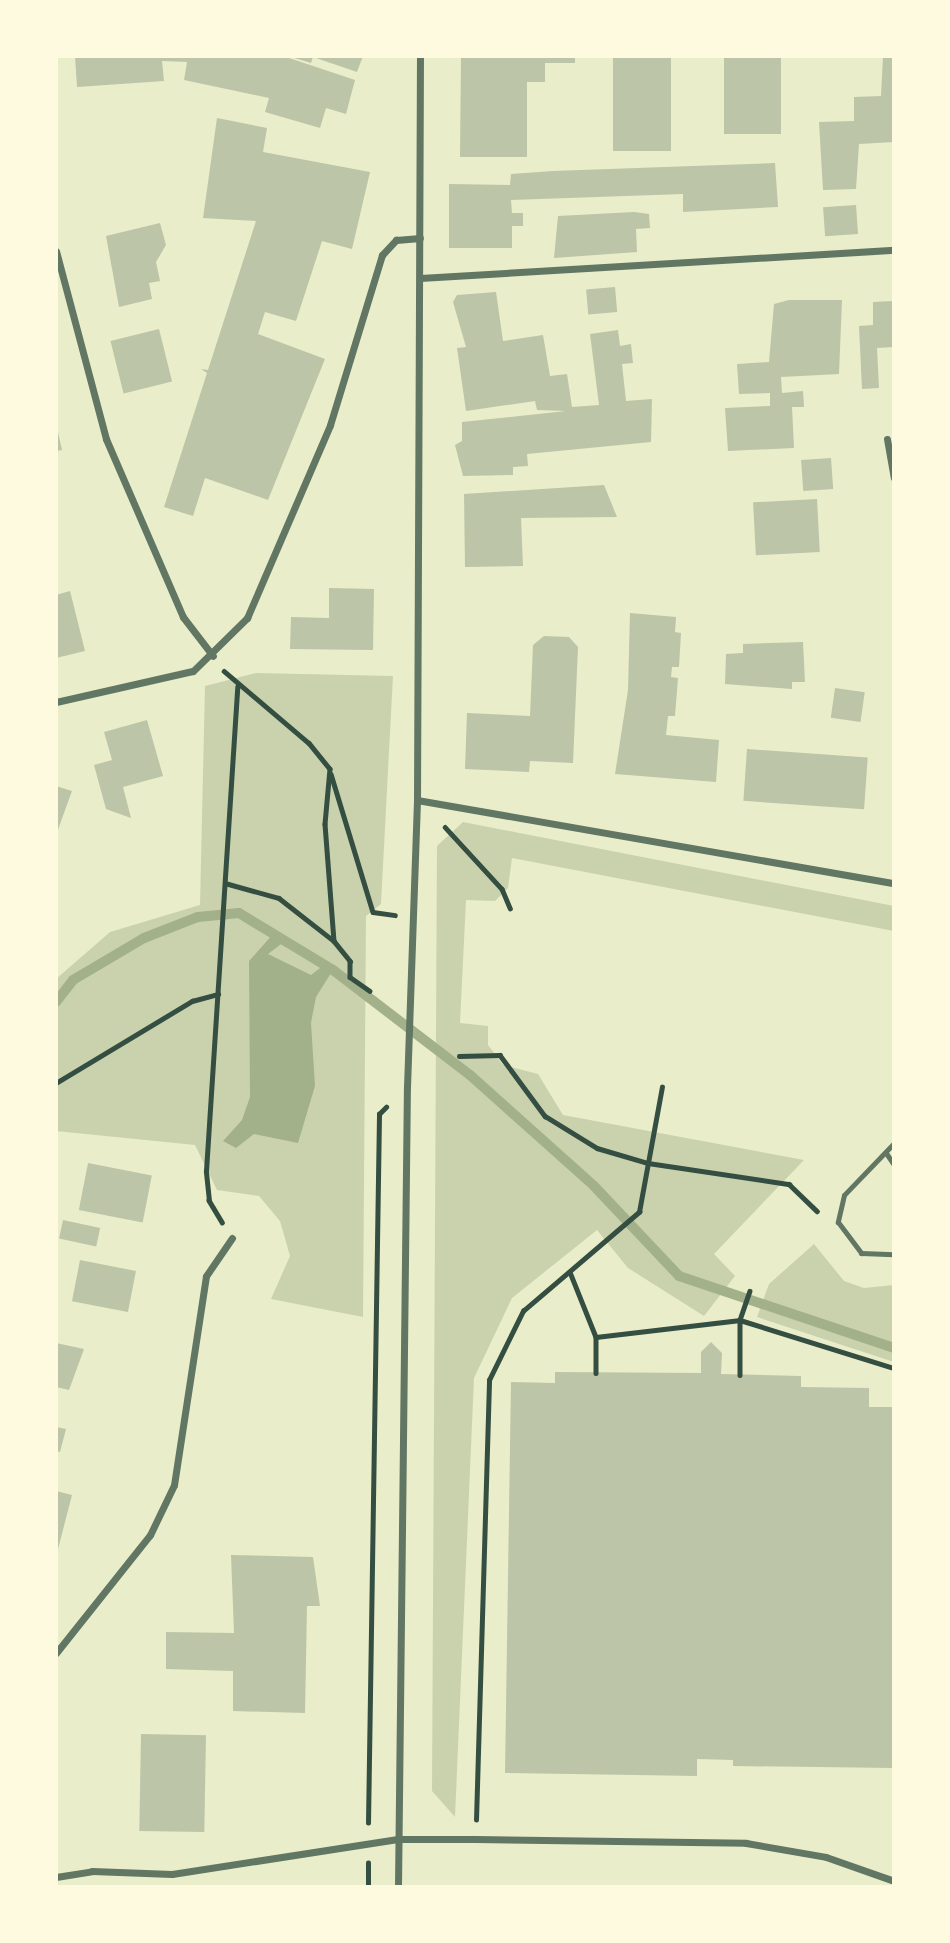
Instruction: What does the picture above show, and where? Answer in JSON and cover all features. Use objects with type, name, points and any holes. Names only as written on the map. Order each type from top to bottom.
[{"type":"street","points":[[398,1887],[407,1087],[417,800],[420,56]]},
{"type":"street","points":[[56,702],[192,671],[213,656],[247,618],[330,425],[383,255],[396,240],[420,238]]},
{"type":"street","points":[[420,278],[894,250]]},
{"type":"street","points":[[56,251],[106,439],[183,617],[213,656]]},
{"type":"street","points":[[887,439],[894,477]]},
{"type":"street","points":[[417,800],[894,883]]},
{"type":"street","points":[[56,1653],[150,1535],[174,1485],[206,1276],[232,1238]]},
{"type":"street","points":[[56,1877],[92,1871],[172,1874],[399,1839],[475,1839],[746,1843],[825,1857],[894,1881]]},
{"type":"lane","points":[[894,1143],[845,1195],[838,1222],[860,1253],[894,1254]]},
{"type":"lane","points":[[886,1153],[894,1165]]},
{"type":"path","points":[[213,656],[237,687],[309,743],[330,769],[373,912],[413,916]]},
{"type":"path","points":[[232,1238],[209,1201],[206,1171],[237,687]]},
{"type":"path","points":[[330,769],[325,824],[334,941]]},
{"type":"path","points":[[455,836],[510,908]]},
{"type":"path","points":[[226,883],[279,898],[334,941],[350,961],[350,977],[370,990]]},
{"type":"path","points":[[56,1083],[192,1001],[218,994]]},
{"type":"path","points":[[459,1056],[500,1055],[545,1116],[597,1148],[648,1163],[789,1184],[817,1212]]},
{"type":"path","points":[[368,1887],[379,1114],[407,1087]]},
{"type":"path","points":[[475,1839],[489,1380],[523,1311],[639,1212],[662,1087]]},
{"type":"path","points":[[570,1272],[596,1337],[596,1373]]},
{"type":"path","points":[[740,1375],[740,1320],[750,1291]]},
{"type":"path","points":[[596,1337],[740,1320],[894,1368]]},
{"type":"shaded area","points":[[256,673],[393,676],[381,904],[366,916],[363,1317],[271,1299],[290,1256],[280,1221],[259,1196],[217,1190],[195,1145],[56,1131],[56,979],[110,932],[200,905],[205,686]]},
{"type":"shaded area","points":[[463,822],[894,906],[894,931],[512,858],[508,888],[495,901],[466,900],[460,1023],[488,1026],[488,1045],[503,1065],[538,1074],[563,1115],[804,1160],[714,1254],[735,1276],[704,1316],[628,1268],[597,1230],[512,1298],[474,1378],[455,1817],[432,1791],[437,846]]},
{"type":"shaded area","points":[[273,934],[285,941],[268,954],[311,975],[324,965],[333,970],[316,997],[311,1023],[315,1086],[298,1143],[254,1134],[236,1148],[223,1141],[242,1120],[250,1097],[249,961]]},
{"type":"shaded area","points":[[814,1244],[844,1281],[864,1288],[894,1285],[894,1362],[757,1317],[769,1284]]},
{"type":"building","points":[[75,56],[283,56],[355,80],[346,114],[326,108],[320,128],[265,112],[269,98],[184,80],[187,62],[162,61],[164,81],[77,87]]},
{"type":"building","points":[[363,56],[357,72],[313,57],[311,63],[291,57]]},
{"type":"building","points":[[461,56],[575,56],[575,63],[545,63],[545,82],[527,82],[527,157],[460,157]]},
{"type":"building","points":[[613,56],[671,56],[671,151],[613,151]]},
{"type":"building","points":[[724,56],[781,56],[781,134],[724,134]]},
{"type":"building","points":[[883,56],[894,56],[894,142],[859,144],[856,189],[823,190],[819,122],[854,121],[854,97],[881,96]]},
{"type":"building","points":[[217,118],[267,128],[263,152],[370,172],[352,249],[322,241],[296,321],[265,312],[258,334],[325,359],[268,500],[205,478],[193,516],[164,507],[207,373],[201,369],[208,370],[256,221],[203,218]]},
{"type":"building","points":[[775,163],[778,207],[683,212],[683,194],[511,200],[512,213],[523,213],[523,226],[512,226],[512,248],[449,248],[449,184],[510,185],[511,174],[553,171]]},
{"type":"building","points":[[856,205],[858,234],[825,236],[823,207]]},
{"type":"building","points":[[634,212],[649,214],[650,228],[636,229],[637,252],[554,258],[558,216]]},
{"type":"building","points":[[160,223],[166,245],[156,262],[160,281],[149,283],[152,299],[119,307],[106,236]]},
{"type":"building","points":[[615,287],[617,312],[588,314],[586,290]]},
{"type":"building","points":[[496,292],[503,341],[543,335],[550,376],[567,374],[572,407],[599,405],[590,334],[618,330],[620,346],[631,344],[633,363],[622,364],[626,401],[652,399],[651,442],[527,454],[528,466],[513,467],[513,475],[463,476],[455,445],[462,441],[462,422],[566,411],[537,410],[535,401],[466,411],[457,348],[466,347],[453,302],[457,295]]},
{"type":"building","points":[[789,300],[842,300],[839,374],[781,377],[782,393],[803,391],[804,407],[792,407],[794,448],[728,451],[725,408],[770,406],[770,393],[739,394],[737,364],[769,362],[774,304]]},
{"type":"building","points":[[894,301],[894,347],[877,348],[879,388],[862,389],[859,326],[873,325],[873,302]]},
{"type":"building","points":[[159,329],[172,381],[124,393],[110,341]]},
{"type":"building","points":[[56,429],[62,450],[56,451]]},
{"type":"building","points":[[831,458],[833,489],[803,491],[801,460]]},
{"type":"building","points":[[604,485],[617,517],[521,518],[523,566],[465,567],[464,494]]},
{"type":"building","points":[[817,499],[820,552],[756,555],[753,502]]},
{"type":"building","points":[[329,588],[374,589],[373,650],[290,649],[291,617],[329,618]]},
{"type":"building","points":[[70,591],[85,651],[56,658],[56,595]]},
{"type":"building","points":[[630,613],[676,617],[675,632],[681,633],[679,667],[672,667],[671,677],[678,678],[675,716],[668,716],[666,735],[719,740],[716,782],[615,774],[628,690]]},
{"type":"building","points":[[544,636],[569,637],[578,647],[573,763],[530,761],[529,772],[465,769],[467,713],[530,716],[533,645]]},
{"type":"building","points":[[803,642],[805,682],[792,682],[792,689],[725,684],[726,654],[743,653],[743,644]]},
{"type":"building","points":[[835,688],[865,692],[861,722],[831,718]]},
{"type":"building","points":[[147,720],[163,776],[123,787],[131,818],[106,809],[94,765],[112,760],[104,732]]},
{"type":"building","points":[[747,749],[868,757],[864,809],[743,801]]},
{"type":"building","points":[[56,786],[72,791],[56,835]]},
{"type":"building","points":[[88,1163],[152,1175],[143,1223],[79,1210]]},
{"type":"building","points":[[63,1220],[100,1228],[96,1246],[59,1239]]},
{"type":"building","points":[[80,1260],[136,1271],[128,1312],[72,1301]]},
{"type":"building","points":[[711,1342],[722,1353],[721,1374],[801,1376],[801,1387],[869,1388],[869,1407],[894,1407],[894,1768],[733,1766],[733,1760],[697,1759],[697,1776],[505,1773],[511,1382],[555,1383],[555,1372],[701,1373],[701,1352]]},
{"type":"building","points":[[56,1343],[84,1349],[69,1390],[56,1387]]},
{"type":"building","points":[[56,1427],[66,1429],[60,1452],[56,1451]]},
{"type":"building","points":[[56,1491],[72,1495],[57,1553],[56,1553]]},
{"type":"building","points":[[231,1555],[313,1557],[320,1606],[307,1606],[305,1713],[233,1711],[233,1671],[166,1669],[166,1632],[234,1633]]},
{"type":"building","points":[[141,1734],[206,1735],[204,1832],[139,1831]]},
{"type":"waterway","points":[[56,1002],[73,980],[144,938],[198,917],[239,913],[333,970],[470,1075],[594,1186],[679,1276],[894,1348]]}]
